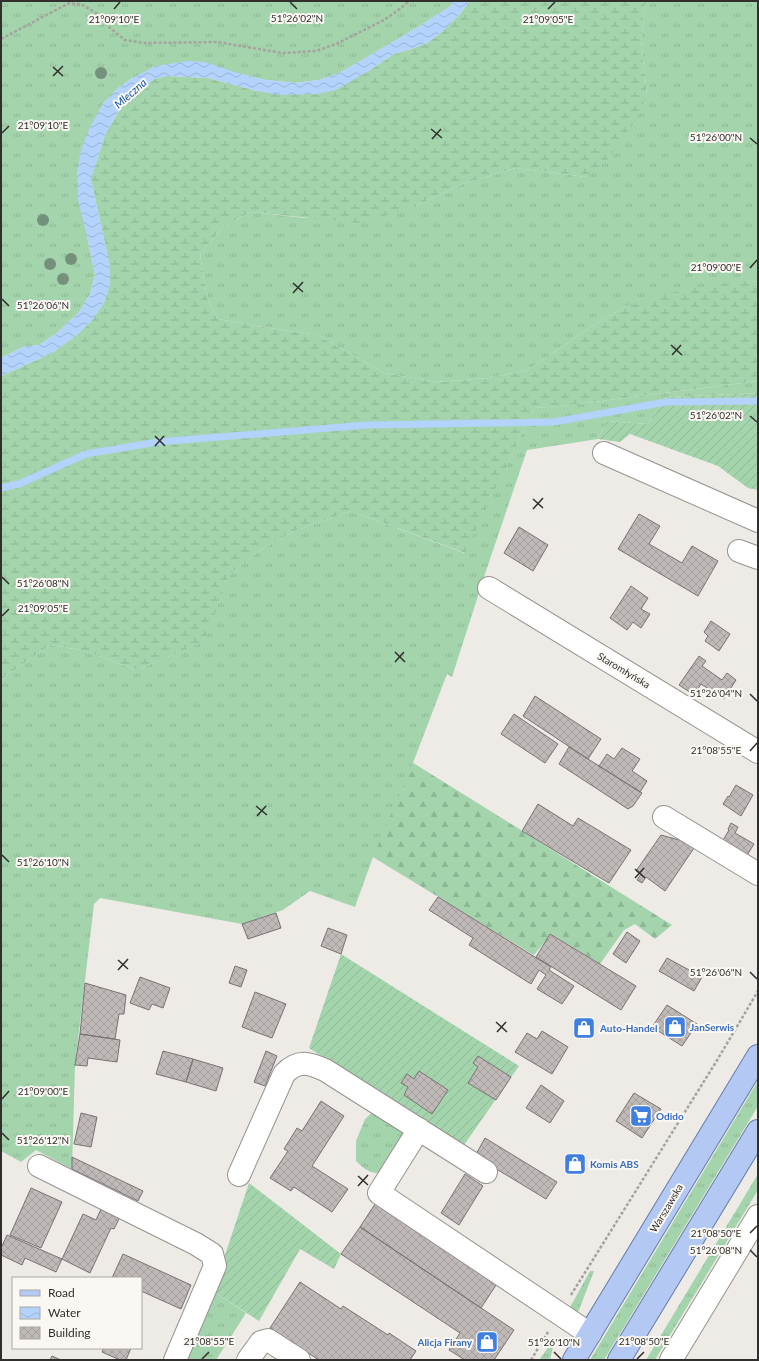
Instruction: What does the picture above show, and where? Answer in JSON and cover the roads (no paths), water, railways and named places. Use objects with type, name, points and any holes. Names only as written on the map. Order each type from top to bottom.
[{"type":"main road","name":"Warszawska","points":[[574,1360],[758,1056]]},
{"type":"main road","points":[[619,1360],[758,1131]]},
{"type":"street","points":[[604,453],[758,521]]},
{"type":"street","name":"Staromłyńska","points":[[489,588],[758,752]]},
{"type":"street","points":[[664,817],[758,874]]},
{"type":"street","points":[[240,1175],[284,1074],[293,1066],[302,1063],[313,1065],[325,1070],[486,1172]]},
{"type":"street","points":[[419,1129],[379,1193],[590,1334]]},
{"type":"street","points":[[39,1166],[196,1244],[212,1254],[215,1266],[175,1360]]},
{"type":"street","points":[[671,1360],[758,1216]]},
{"type":"street","points":[[248,1360],[261,1342],[268,1340],[299,1360]]},
{"type":"water","name":"Mleczna","points":[[454,1],[470,1],[459,15],[442,32],[427,43],[394,54],[336,90],[317,94],[280,95],[257,91],[208,78],[167,76],[154,79],[120,109],[105,135],[91,179],[110,267],[110,285],[105,301],[93,319],[77,335],[52,353],[1,376],[1,358],[23,347],[39,345],[57,333],[79,312],[90,294],[95,275],[78,200],[77,172],[81,150],[90,127],[102,105],[117,89],[132,78],[156,66],[187,61],[205,62],[237,73],[266,80],[295,83],[319,80],[339,73],[369,56],[451,6]]},
{"type":"waterway","points":[[1,488],[19,484],[86,454],[158,442],[367,425],[554,422],[666,402],[758,401]]},
{"type":"place","name":"JanSerwis","points":[[675,1027]]},
{"type":"place","name":"Auto-Handel","points":[[584,1028]]},
{"type":"place","name":"Odido","points":[[641,1116]]},
{"type":"place","name":"Komis ABS","points":[[575,1164]]},
{"type":"place","name":"Alicja Firany","points":[[487,1342]]}]
